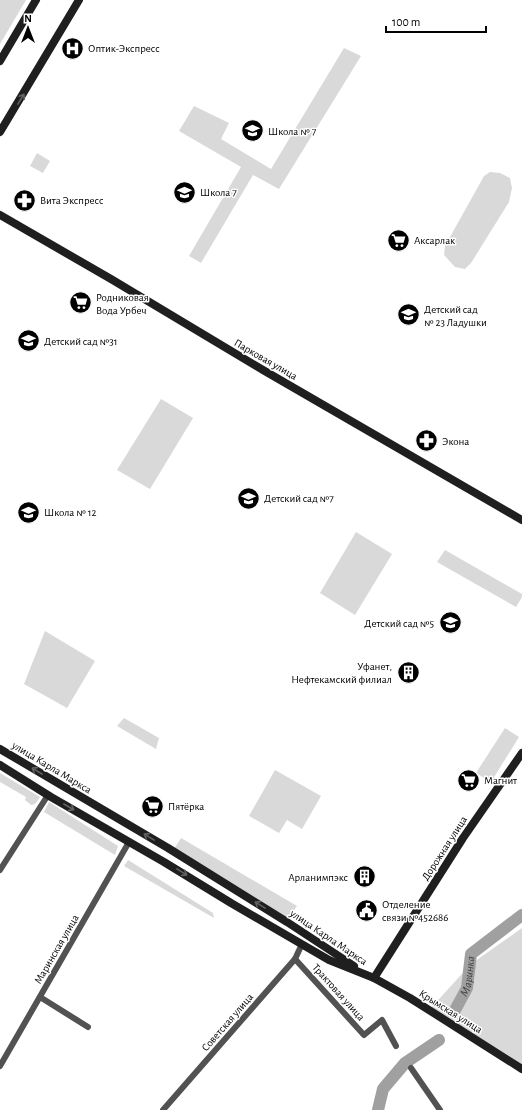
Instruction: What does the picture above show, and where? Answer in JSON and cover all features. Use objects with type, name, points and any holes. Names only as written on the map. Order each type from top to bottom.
[{"type":"main road","points":[[0,61],[36,0]]},
{"type":"main road","points":[[0,132],[79,0]]},
{"type":"main road","name":"Парковая улица","points":[[0,215],[522,520]]},
{"type":"main road","name":"улица Карла Маркса","points":[[0,749],[287,922],[370,976]]},
{"type":"main road","name":"Дорожная улица","points":[[370,976],[522,752]]},
{"type":"main road","name":"улица Карла Маркса","points":[[0,765],[48,795],[329,960],[370,976]]},
{"type":"main road","points":[[92,821],[100,808]]},
{"type":"main road","name":"Крымская улица","points":[[370,976],[428,1009],[522,1069]]},
{"type":"street","points":[[0,870],[48,795]]},
{"type":"street","name":"Маринская улица","points":[[0,1066],[129,842]]},
{"type":"street","name":"Советская улица","points":[[163,1110],[295,959],[302,944]]},
{"type":"street","name":"Трактовая улица","points":[[295,959],[364,1034],[382,1020],[396,1046]]},
{"type":"street","points":[[40,998],[88,1027]]},
{"type":"street","points":[[411,1068],[440,1110]]},
{"type":"shaded area","points":[[0,0],[26,0],[0,44]]},
{"type":"shaded area","points":[[344,48],[361,56],[279,189],[253,175],[201,263],[189,256],[241,167],[179,131],[194,106],[229,123],[221,139],[271,169]]},
{"type":"shaded area","points":[[37,153],[50,161],[43,173],[30,166]]},
{"type":"shaded area","points":[[490,172],[500,173],[510,178],[512,188],[509,202],[471,263],[465,269],[455,267],[444,255],[445,246],[484,176]]},
{"type":"shaded area","points":[[161,399],[193,418],[150,489],[117,470]]},
{"type":"shaded area","points":[[356,532],[392,554],[355,615],[320,593]]},
{"type":"shaded area","points":[[445,550],[522,594],[522,597],[516,607],[437,562]]},
{"type":"shaded area","points":[[45,631],[95,661],[67,708],[24,684]]},
{"type":"shaded area","points":[[124,718],[159,738],[156,749],[117,726]]},
{"type":"shaded area","points":[[505,728],[519,737],[491,782],[476,773]]},
{"type":"shaded area","points":[[275,770],[321,796],[302,829],[287,820],[279,833],[249,816]]},
{"type":"shaded area","points":[[0,773],[40,797],[34,804],[31,805],[25,800],[26,797],[0,782]]},
{"type":"shaded area","points":[[49,802],[118,846],[115,855],[44,812]]},
{"type":"shaded area","points":[[181,838],[297,906],[288,918],[174,849]]},
{"type":"shaded area","points":[[128,860],[213,913],[214,918],[124,866]]},
{"type":"shaded area","points":[[522,928],[522,1069],[429,1010],[471,964]]},
{"type":"waterway","name":"Маринка","points":[[454,1012],[467,988],[471,954],[522,915]]},
{"type":"waterway","name":"Маринка","points":[[378,1110],[383,1089],[405,1063],[439,1040]]},
{"type":"place","name":"Оптик-Экспресс","points":[[73,48]]},
{"type":"place","name":"Школа № 7","points":[[253,131]]},
{"type":"place","name":"Школа 7","points":[[184,192]]},
{"type":"place","name":"Вита Экспресс","points":[[24,200]]},
{"type":"place","name":"Аксарлак","points":[[399,240]]},
{"type":"place","name":"Родниковая Вода Урбеч","points":[[80,303]]},
{"type":"place","name":"Детский сад № 23 Ладушки","points":[[408,315]]},
{"type":"place","name":"Детский сад №31","points":[[28,341]]},
{"type":"place","name":"Экона","points":[[426,441]]},
{"type":"place","name":"Детский сад №7","points":[[248,498]]},
{"type":"place","name":"Школа № 12","points":[[28,512]]},
{"type":"place","name":"Детский сад №5","points":[[450,623]]},
{"type":"place","name":"Уфанет, Нефтекамский филиал","points":[[408,672]]},
{"type":"place","name":"Магнит","points":[[468,780]]},
{"type":"place","name":"Пятёрка","points":[[153,806]]},
{"type":"place","name":"Арланимпэкс","points":[[364,877]]},
{"type":"place","name":"Отделение связи №452686","points":[[367,910]]}]
